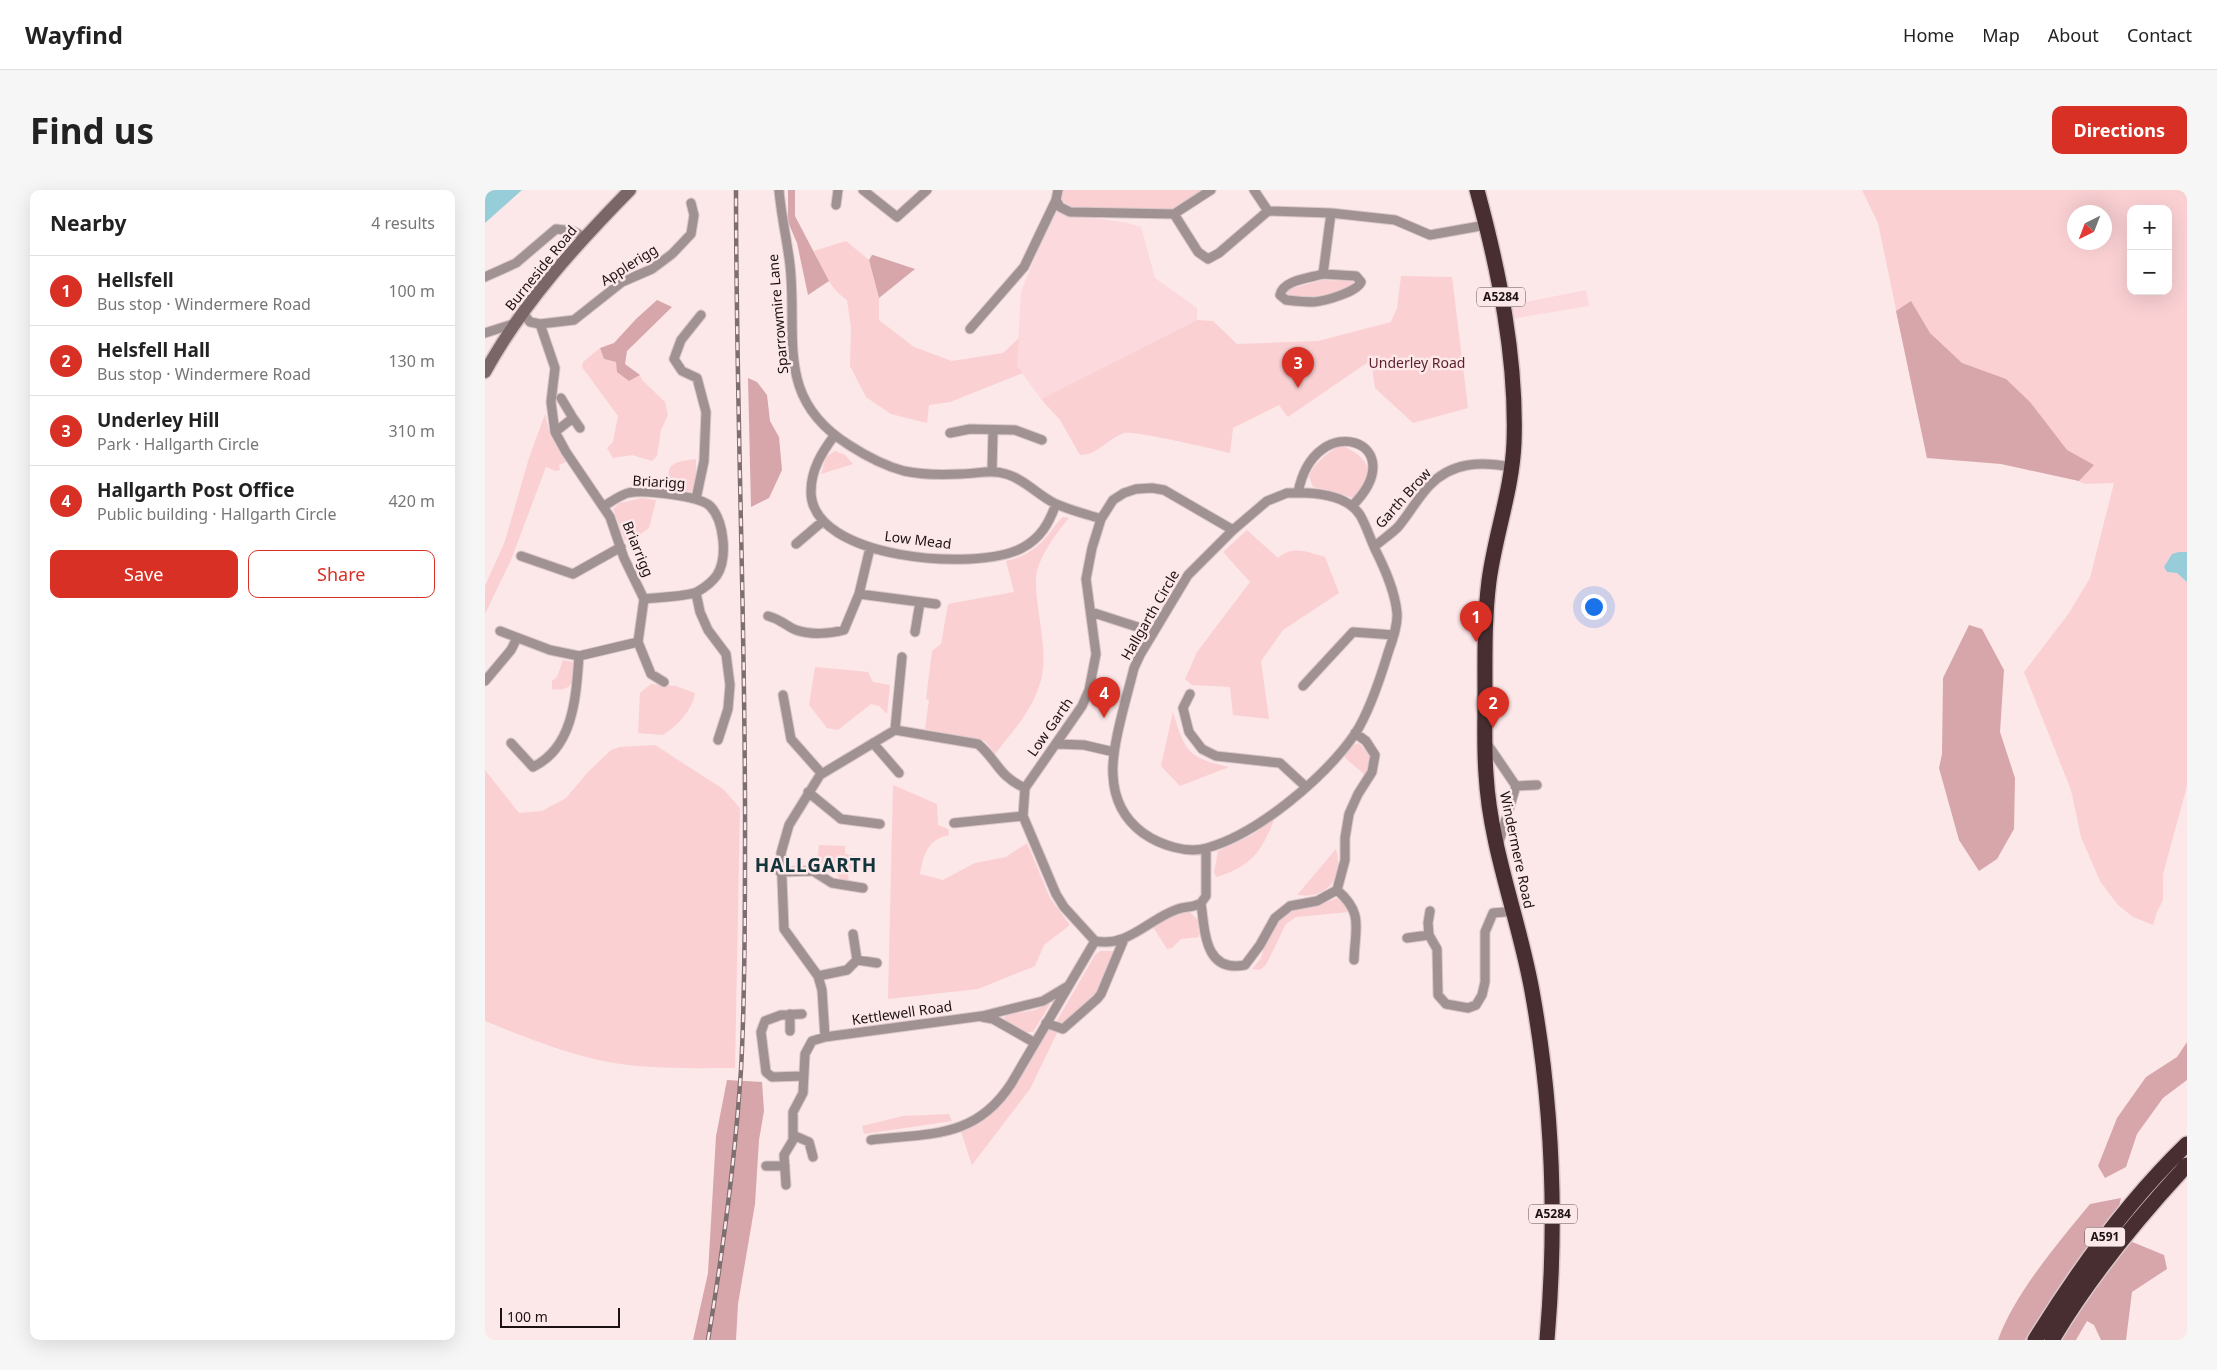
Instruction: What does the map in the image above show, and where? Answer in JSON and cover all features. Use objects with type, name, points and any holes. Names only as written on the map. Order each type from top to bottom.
[{"type":"highway","name":"Windermere Road","points":[[1477,190],[1503,309],[1511,370],[1514,444],[1489,581],[1485,643],[1485,742],[1489,806],[1497,848],[1532,988],[1551,1134],[1553,1227],[1547,1340]]},
{"type":"highway","name":"A591","points":[[2035,1340],[2095,1251],[2136,1199],[2187,1144]]},
{"type":"highway","name":"A591","points":[[2052,1340],[2105,1261],[2153,1202],[2187,1165]]},
{"type":"street","name":"Burneside Road","points":[[485,372],[503,339],[549,278],[630,190]]},
{"type":"street","name":"Sparrowmire Lane","points":[[779,190],[781,218],[790,265],[794,370],[806,402],[818,421],[834,436],[866,456],[903,470],[935,475],[992,471],[1006,474],[1019,479],[1055,504],[1101,518]]},
{"type":"street","points":[[837,206],[838,190]]},
{"type":"street","points":[[863,190],[897,217],[927,190]]},
{"type":"street","points":[[969,328],[1025,267],[1056,200],[1057,190]]},
{"type":"street","points":[[1056,200],[1060,207],[1070,212],[1174,214],[1211,190]]},
{"type":"street","points":[[1254,190],[1268,211]]},
{"type":"street","name":"Applerigg","points":[[540,324],[574,320],[621,282],[652,270],[672,254],[691,234],[694,215],[691,203]]},
{"type":"street","points":[[1174,214],[1198,252],[1207,259],[1219,253],[1268,211],[1331,213],[1395,220],[1430,235],[1486,225]]},
{"type":"street","points":[[1323,274],[1331,213]]},
{"type":"street","points":[[485,277],[516,263],[556,229],[573,232],[584,238]]},
{"type":"street","points":[[1323,274],[1356,276],[1361,282],[1359,286],[1351,291],[1315,302],[1286,300],[1280,295],[1281,290],[1289,284],[1323,274]]},
{"type":"street","points":[[696,498],[704,461],[706,412],[697,378],[682,372],[674,359],[681,340],[701,315]]},
{"type":"street","points":[[485,333],[519,318],[540,324]]},
{"type":"street","name":"Briarrigg","points":[[540,324],[555,368],[551,402],[555,432],[565,452],[604,506],[644,599],[639,642],[651,674],[665,682]]},
{"type":"street","points":[[561,398],[580,428]]},
{"type":"street","points":[[555,432],[573,418]]},
{"type":"street","points":[[950,433],[970,429],[1015,430],[1042,440]]},
{"type":"street","points":[[992,471],[993,431]]},
{"type":"street","name":"Low Mead","points":[[834,436],[822,452],[816,466],[811,492],[815,507],[823,521],[839,534],[870,548],[917,557],[982,559],[1021,549],[1038,538],[1049,523],[1055,504]]},
{"type":"street","points":[[1298,492],[1301,477],[1312,458],[1336,441],[1352,441],[1369,451],[1374,474],[1363,496],[1352,506]]},
{"type":"street","name":"Garth Brow","points":[[1374,547],[1397,527],[1429,486],[1446,471],[1469,464],[1497,464],[1511,467]]},
{"type":"street","name":"Low Garth","points":[[1095,941],[1064,908],[1056,894],[1023,816],[1025,788],[1082,706],[1089,690],[1096,654],[1086,579],[1101,518],[1113,500],[1124,493],[1135,489],[1152,488],[1164,490],[1175,495],[1233,530]]},
{"type":"street","name":"Hallgarth Circle","points":[[1298,492],[1332,496],[1352,506],[1366,527],[1395,597],[1397,616],[1394,635],[1381,677],[1355,733],[1305,786],[1274,813],[1242,834],[1206,849],[1167,846],[1150,838],[1134,826],[1123,812],[1115,793],[1113,775],[1114,752],[1134,668],[1153,632],[1188,575],[1233,530],[1267,501],[1287,493],[1298,492]]},
{"type":"street","name":"Briarigg","points":[[604,506],[628,493],[665,494],[696,498],[710,506],[722,527],[723,555],[718,574],[707,586],[696,593]]},
{"type":"street","points":[[796,544],[823,521]]},
{"type":"street","points":[[521,556],[573,574],[621,547]]},
{"type":"street","points":[[768,616],[781,619],[796,630],[832,634],[844,630],[859,594],[870,548]]},
{"type":"street","points":[[644,599],[696,593],[708,630],[726,654],[730,685],[728,709],[718,740]]},
{"type":"street","points":[[859,594],[936,604]]},
{"type":"street","points":[[915,632],[919,602]]},
{"type":"street","points":[[1091,612],[1153,632]]},
{"type":"street","points":[[500,631],[550,650],[579,656],[639,642]]},
{"type":"street","points":[[1303,686],[1353,632],[1394,635]]},
{"type":"street","points":[[485,681],[511,650],[517,638]]},
{"type":"street","points":[[511,743],[533,767],[545,761],[555,750],[566,732],[575,699],[579,656]]},
{"type":"street","points":[[895,730],[902,657]]},
{"type":"street","points":[[1190,694],[1183,708],[1189,732],[1202,749],[1216,756],[1281,764],[1305,786]]},
{"type":"street","points":[[783,695],[791,739],[821,774]]},
{"type":"street","points":[[786,1185],[784,1155],[793,1140],[793,1112],[803,1093],[805,1054],[808,1045],[812,1041],[825,1038],[822,990],[818,976],[784,929],[780,872],[781,852],[789,825],[808,792],[821,774],[895,730],[978,744],[987,751],[998,769],[1012,783],[1025,788]]},
{"type":"street","points":[[1206,849],[1205,896],[1201,904],[1205,931],[1214,958],[1223,966],[1233,968],[1245,965],[1275,918],[1290,906],[1317,901],[1337,890],[1345,860],[1345,838],[1349,814],[1358,794],[1372,772],[1375,755],[1366,741],[1355,733]]},
{"type":"street","points":[[1485,742],[1516,786]]},
{"type":"street","points":[[873,743],[899,773]]},
{"type":"street","points":[[1057,744],[1084,745],[1114,752]]},
{"type":"street","points":[[1516,786],[1537,785]]},
{"type":"street","points":[[1497,848],[1516,786]]},
{"type":"street","points":[[808,792],[841,819],[880,824]]},
{"type":"street","points":[[954,823],[1023,816]]},
{"type":"street","points":[[780,872],[813,871],[831,883],[863,888]]},
{"type":"street","points":[[1337,890],[1349,901],[1355,911],[1354,960]]},
{"type":"street","points":[[871,1140],[953,1130],[977,1119],[999,1101],[1095,941],[1114,943],[1177,909],[1201,904]]},
{"type":"street","points":[[1430,911],[1429,936],[1437,949],[1438,995],[1446,1004],[1468,1008],[1476,1004],[1482,995],[1485,982],[1485,932],[1493,913],[1505,912],[1512,908]]},
{"type":"street","points":[[853,934],[857,960]]},
{"type":"street","points":[[1407,938],[1429,936]]},
{"type":"street","points":[[1046,1023],[1063,1029],[1097,999],[1101,994],[1124,939]]},
{"type":"street","points":[[818,976],[847,970],[857,960]]},
{"type":"street","points":[[857,960],[877,963]]},
{"type":"street","name":"Kettlewell Road","points":[[825,1038],[982,1016],[1043,1000],[1068,986]]},
{"type":"street","points":[[802,1014],[781,1014],[765,1021],[761,1032],[763,1064],[766,1072],[772,1077],[804,1076]]},
{"type":"street","points":[[790,1014],[790,1031]]},
{"type":"street","points":[[982,1016],[993,1019],[1035,1043]]},
{"type":"street","points":[[793,1135],[809,1142],[813,1157]]},
{"type":"street","points":[[766,1166],[785,1166]]},
{"type":"shaded area","points":[[788,190],[795,190],[795,216],[829,281],[808,295],[797,243],[788,222]]},
{"type":"shaded area","points":[[1055,212],[1127,223],[1141,227],[1155,278],[1197,308],[1197,320],[1041,399],[1017,366],[1021,292],[1051,217]]},
{"type":"shaded area","points":[[872,255],[915,269],[879,298],[869,260]]},
{"type":"shaded area","points":[[1586,290],[1589,306],[1511,319],[1511,305]]},
{"type":"shaded area","points":[[657,300],[672,307],[627,351],[625,364],[640,375],[629,381],[617,372],[616,362],[604,359],[600,348],[614,343]]},
{"type":"shaded area","points":[[1911,301],[1930,333],[1962,363],[2006,379],[2030,402],[2067,450],[2094,465],[2079,481],[2001,464],[1927,458],[1896,311]]},
{"type":"shaded area","points":[[748,378],[757,382],[767,395],[770,421],[779,437],[782,470],[769,498],[751,507]]},
{"type":"shaded area","points":[[1969,625],[1982,629],[2004,670],[2000,732],[2015,778],[2014,829],[1997,859],[1979,871],[1959,840],[1939,768],[1942,754],[1943,678]]},
{"type":"shaded area","points":[[2187,1042],[2187,1080],[2163,1098],[2137,1134],[2126,1167],[2105,1178],[2098,1166],[2117,1118],[2146,1077],[2177,1057]]},
{"type":"shaded area","points":[[727,1080],[762,1082],[764,1111],[759,1140],[755,1204],[738,1304],[736,1340],[693,1340],[708,1273],[716,1136]]},
{"type":"shaded area","points":[[2121,1198],[2118,1211],[2068,1273],[2025,1340],[1998,1340],[2015,1304],[2038,1269],[2090,1204]]},
{"type":"shaded area","points":[[2130,1241],[2164,1255],[2167,1269],[2132,1292],[2126,1340],[2101,1340],[2094,1325],[2087,1321],[2076,1340],[2060,1340],[2090,1292]]},
{"type":"green space","points":[[1062,190],[1203,190],[1173,210],[1074,208],[1062,201]]},
{"type":"green space","points":[[1862,190],[2187,190],[2187,786],[2163,874],[2163,900],[2153,925],[2133,917],[2118,905],[2100,881],[2081,837],[2071,790],[2024,672],[2069,613],[2090,578],[2114,483],[2085,484],[2017,454],[1927,458],[1878,223]]},
{"type":"green space","points":[[846,241],[869,260],[879,298],[879,320],[914,347],[952,361],[1003,353],[1019,338],[1017,366],[1023,373],[950,402],[929,405],[927,423],[891,414],[866,397],[850,366],[851,328],[847,300],[831,284],[823,272],[814,251]]},
{"type":"green space","name":"Underley Road","points":[[1401,276],[1452,277],[1468,408],[1413,423],[1375,388],[1371,360],[1288,417],[1279,405],[1233,428],[1230,453],[1175,440],[1143,434],[1124,433],[1097,450],[1080,455],[1060,420],[1041,399],[1197,320],[1213,321],[1237,344],[1318,341],[1391,322],[1397,308]]},
{"type":"green space","points":[[1322,280],[1354,281],[1354,285],[1320,296],[1301,298],[1286,294],[1289,289]]},
{"type":"green space","points":[[600,348],[604,359],[616,362],[629,381],[640,375],[642,380],[665,402],[668,415],[661,430],[657,456],[652,461],[632,455],[613,458],[607,448],[613,442],[618,416],[582,367],[583,362]]},
{"type":"green space","points":[[545,414],[550,435],[566,462],[559,465],[560,470],[556,471],[546,467],[511,560],[485,614],[485,586],[505,541],[529,458]]},
{"type":"green space","points":[[1342,445],[1360,457],[1367,467],[1367,473],[1354,498],[1313,487],[1309,476],[1323,458]]},
{"type":"green space","points":[[835,451],[845,455],[853,464],[821,474],[826,457]]},
{"type":"green space","points":[[696,459],[696,480],[691,492],[671,487],[670,467],[681,462]]},
{"type":"green space","points":[[642,498],[656,500],[649,528],[631,541],[625,540],[613,509],[620,503]]},
{"type":"green space","points":[[1063,517],[1069,518],[1048,546],[1037,571],[1036,591],[1043,642],[1043,667],[1041,680],[1028,711],[995,754],[985,741],[925,729],[929,700],[926,699],[932,651],[941,644],[948,604],[1014,592],[1006,561],[1024,555],[1034,549]]},
{"type":"green space","points":[[1247,530],[1278,558],[1283,554],[1294,551],[1325,557],[1339,593],[1283,630],[1261,661],[1269,719],[1233,715],[1230,687],[1192,685],[1185,679],[1197,652],[1250,582],[1223,552]]},
{"type":"green space","points":[[563,660],[573,662],[573,680],[564,689],[552,689],[552,681],[557,677]]},
{"type":"green space","points":[[815,667],[868,672],[873,682],[890,685],[887,714],[879,706],[871,704],[838,730],[827,728],[809,705]]},
{"type":"green space","points":[[651,684],[676,686],[695,693],[688,712],[674,727],[663,735],[638,733],[640,693]]},
{"type":"green space","points":[[1173,712],[1181,736],[1190,751],[1205,760],[1229,767],[1180,786],[1161,766]]},
{"type":"green space","points":[[1359,743],[1369,755],[1369,765],[1365,775],[1344,757],[1351,746]]},
{"type":"green space","points":[[655,745],[723,789],[740,808],[735,1068],[662,1068],[608,1062],[550,1046],[485,1021],[485,770],[519,813],[542,811],[566,798],[587,773],[611,750],[620,747]]},
{"type":"green space","points":[[893,785],[937,804],[938,825],[948,829],[949,835],[931,844],[925,854],[920,874],[943,880],[975,863],[1006,857],[1027,843],[1050,898],[1070,925],[1044,945],[1035,966],[978,989],[888,999]]},
{"type":"green space","points":[[1275,818],[1265,840],[1254,856],[1238,868],[1216,877],[1214,872],[1218,851],[1252,835]]},
{"type":"green space","points":[[819,845],[845,846],[845,854],[856,856],[855,872],[848,875],[849,882],[839,883],[842,880],[828,867],[822,873],[816,870]]},
{"type":"green space","points":[[1336,849],[1338,869],[1331,884],[1317,894],[1297,895]]},
{"type":"green space","points":[[1337,898],[1343,900],[1350,912],[1296,917],[1286,924],[1266,965],[1260,970],[1252,969],[1261,958],[1265,943],[1279,918],[1292,910],[1316,906]]},
{"type":"green space","points":[[1189,911],[1198,920],[1199,937],[1181,939],[1172,948],[1167,949],[1153,927],[1177,913]]},
{"type":"green space","points":[[1100,951],[1115,951],[1095,996],[1067,1025],[1055,1024],[1095,955]]},
{"type":"green space","points":[[1050,1004],[1033,1032],[1025,1032],[1005,1021],[1004,1017],[1007,1015],[1035,1010]]},
{"type":"green space","points":[[1050,1027],[1058,1031],[1030,1089],[972,1165],[961,1132],[991,1114],[1003,1101],[1024,1073]]},
{"type":"green space","points":[[949,1114],[952,1121],[864,1134],[862,1126],[903,1116]]},
{"type":"water","points":[[485,190],[522,190],[485,223]]},
{"type":"water","points":[[2187,552],[2187,582],[2177,573],[2167,572],[2164,567],[2172,554]]},
{"type":"railway","points":[[708,1340],[732,1172],[741,1070],[744,988],[745,768],[736,190]]},
{"type":"place","name":"Underley Hill","points":[[1298,388]]},
{"type":"place","name":"Hellsfell","points":[[1476,642]]},
{"type":"place","name":"Hallgarth Post Office","points":[[1104,718]]},
{"type":"place","name":"Helsfell Hall","points":[[1493,728]]},
{"type":"district","name":"HALLGARTH","points":[[816,865]]}]
